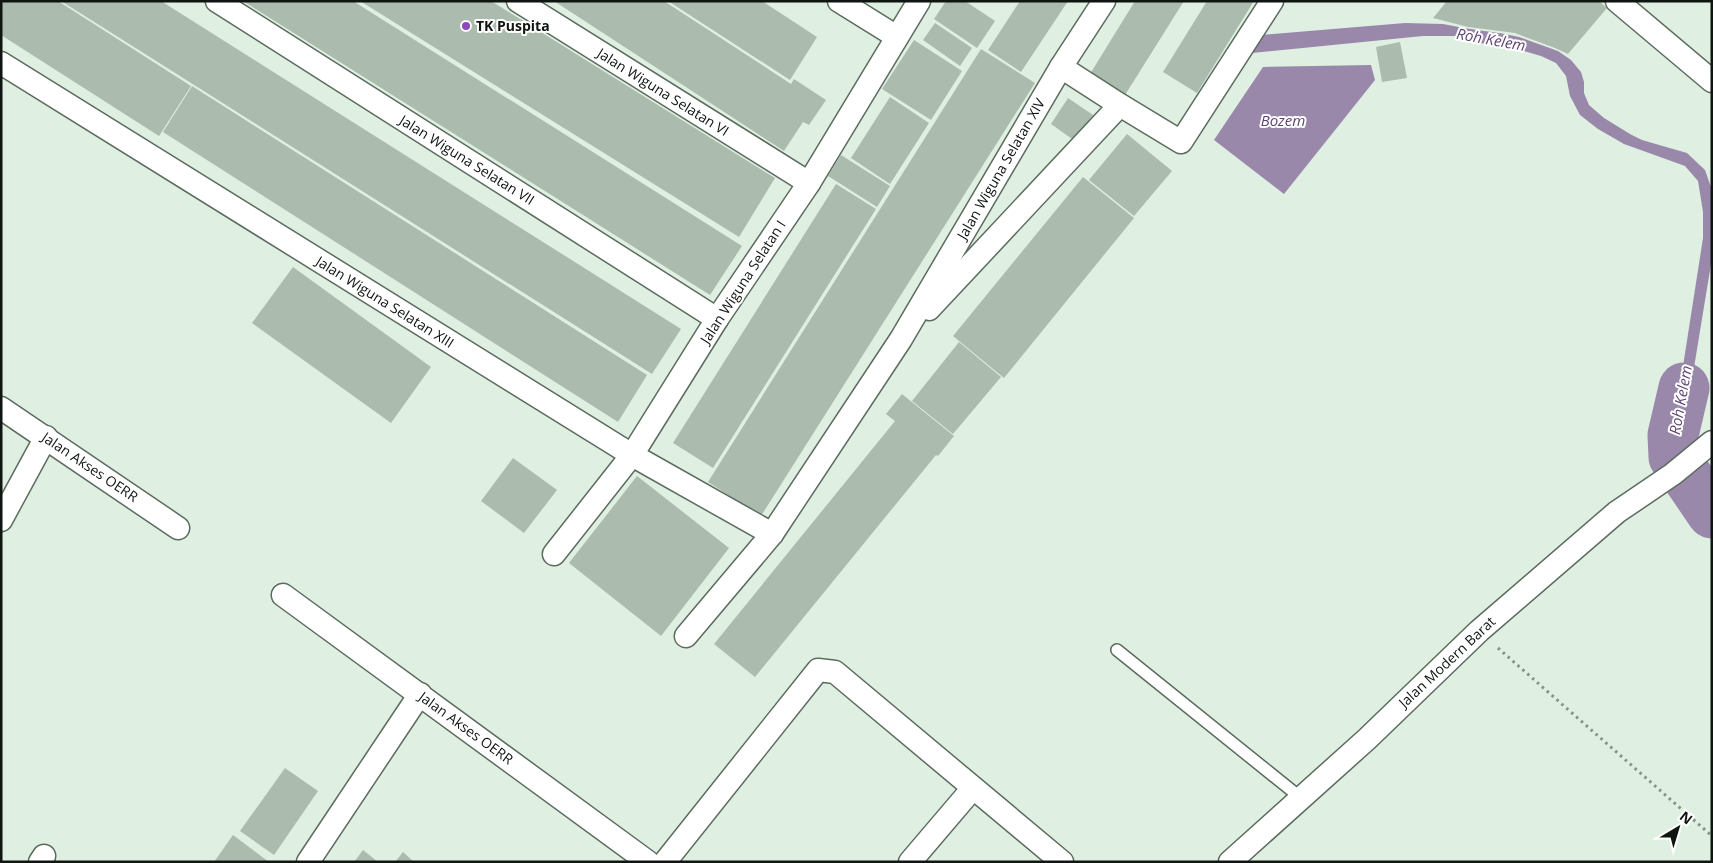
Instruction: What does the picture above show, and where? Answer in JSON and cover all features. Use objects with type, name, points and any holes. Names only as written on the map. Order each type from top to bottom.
[{"type":"street","name":"Jalan Wiguna Selatan VII","points":[[217,1],[718,319]]},
{"type":"street","name":"Jalan Wiguna Selatan VI","points":[[518,1],[809,183]]},
{"type":"street","points":[[839,1],[897,37]]},
{"type":"street","name":"Jalan Wiguna Selatan I","points":[[554,554],[632,456],[718,319],[809,183],[919,1]]},
{"type":"street","name":"Jalan Wiguna Selatan XIV","points":[[686,636],[772,534],[901,339],[1061,67],[1104,1]]},
{"type":"street","points":[[1061,67],[1181,142],[1272,1]]},
{"type":"street","points":[[1617,1],[1712,81]]},
{"type":"street","name":"Jalan Wiguna Selatan XIII","points":[[1,63],[632,456],[772,534]]},
{"type":"street","name":"Jalan Wiguna Selatan XIV","points":[[901,339],[1120,105]]},
{"type":"street","name":"Jalan Akses OERR","points":[[1,408],[178,528]]},
{"type":"street","points":[[1,520],[46,437]]},
{"type":"street","name":"Jalan Modern Barat","points":[[1230,862],[1367,739],[1479,631],[1616,512],[1682,468],[1712,442]]},
{"type":"street","name":"Jalan Akses OERR","points":[[283,595],[648,862]]},
{"type":"street","points":[[665,862],[818,670],[835,672],[1062,862]]},
{"type":"street","points":[[308,862],[420,694]]},
{"type":"street","points":[[910,862],[973,788]]},
{"type":"lane","points":[[1117,650],[1301,798]]},
{"type":"path","points":[[1479,631],[1712,836]]},
{"type":"water","points":[[1405,23],[1443,24],[1505,34],[1558,51],[1571,60],[1581,72],[1584,82],[1584,93],[1589,105],[1604,118],[1642,140],[1687,153],[1705,170],[1712,190],[1712,258],[1689,398],[1678,444],[1680,455],[1668,461],[1665,443],[1668,417],[1681,379],[1703,238],[1703,212],[1698,181],[1685,166],[1624,144],[1598,129],[1580,115],[1570,96],[1566,76],[1556,63],[1541,56],[1510,47],[1480,43],[1455,36],[1423,36],[1252,53],[1261,35]]},
{"type":"water","name":"Bozem","points":[[1371,65],[1375,80],[1284,194],[1214,140],[1263,67]]},
{"type":"water","points":[[1694,479],[1712,505],[1712,523],[1702,505],[1684,486]]},
{"type":"building","points":[[1,1],[58,1],[191,86],[159,136],[1,35]]},
{"type":"building","points":[[61,1],[161,1],[681,329],[652,374]]},
{"type":"building","points":[[243,1],[353,1],[742,246],[710,295]]},
{"type":"building","points":[[360,1],[491,1],[775,178],[739,237]]},
{"type":"building","points":[[554,1],[664,1],[791,84],[794,79],[826,100],[809,125],[803,122],[784,151]]},
{"type":"building","points":[[668,1],[762,1],[817,37],[790,80]]},
{"type":"building","points":[[946,1],[965,1],[995,21],[977,48],[934,19]]},
{"type":"building","points":[[1020,1],[1068,1],[1021,72],[988,50]]},
{"type":"building","points":[[1135,1],[1184,1],[1125,95],[1090,74]]},
{"type":"building","points":[[1207,1],[1254,1],[1197,93],[1163,72]]},
{"type":"building","points":[[1447,1],[1599,1],[1607,8],[1568,54],[1515,33],[1468,27],[1433,18]]},
{"type":"building","points":[[935,23],[972,48],[960,66],[923,40]]},
{"type":"building","points":[[914,40],[962,71],[931,120],[882,89]]},
{"type":"building","points":[[1400,42],[1407,78],[1382,82],[1376,47]]},
{"type":"building","points":[[981,49],[1035,83],[761,516],[708,482]]},
{"type":"building","points":[[192,86],[647,375],[618,422],[163,132]]},
{"type":"building","points":[[890,97],[929,123],[890,184],[851,158]]},
{"type":"building","points":[[1068,98],[1093,115],[1075,141],[1051,124]]},
{"type":"building","points":[[1127,134],[1172,171],[1134,216],[1089,180]]},
{"type":"building","points":[[841,155],[890,186],[877,207],[828,176]]},
{"type":"building","points":[[1083,177],[1134,218],[1004,378],[953,336]]},
{"type":"building","points":[[836,184],[876,209],[713,468],[673,443]]},
{"type":"building","points":[[293,267],[431,367],[391,423],[252,323]]},
{"type":"building","points":[[959,342],[1001,377],[953,434],[912,401]]},
{"type":"building","points":[[902,394],[954,436],[938,456],[936,455],[755,677],[714,644],[895,421],[886,414]]},
{"type":"building","points":[[513,458],[557,490],[524,533],[481,501]]},
{"type":"building","points":[[637,476],[729,548],[661,636],[569,563]]},
{"type":"building","points":[[285,768],[318,791],[274,855],[240,831]]},
{"type":"building","points":[[233,835],[269,862],[214,862]]},
{"type":"building","points":[[363,850],[378,862],[354,862]]},
{"type":"building","points":[[403,852],[414,862],[395,862]]},
{"type":"waterway","name":"Roh Kelem","points":[[1684,388],[1673,435],[1674,457],[1712,513]]},
{"type":"place","name":"TK Puspita","points":[[466,26]]}]
